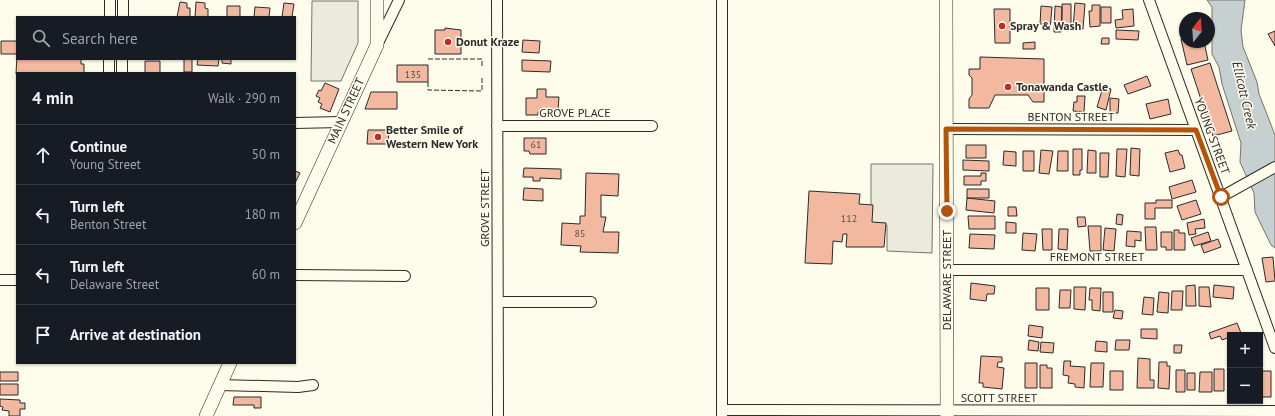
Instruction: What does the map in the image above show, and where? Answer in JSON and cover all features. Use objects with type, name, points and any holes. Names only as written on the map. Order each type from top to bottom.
[{"type":"main road","points":[[377,0],[377,45]]},
{"type":"main road","name":"DELAWARE STREET","points":[[946,0],[947,413]]},
{"type":"main road","name":"MAIN STREET","points":[[296,221],[377,45]]},
{"type":"main road","points":[[206,416],[230,364]]},
{"type":"street","points":[[110,0],[110,16]]},
{"type":"street","points":[[123,0],[123,16]]},
{"type":"street","name":"MAIN STREET","points":[[377,45],[399,0]]},
{"type":"street","name":"GROVE STREET","points":[[497,0],[498,416]]},
{"type":"street","points":[[722,0],[722,413]]},
{"type":"street","name":"YOUNG STREET","points":[[1150,0],[1275,348]]},
{"type":"street","points":[[109,60],[109,72]]},
{"type":"street","points":[[122,60],[122,72]]},
{"type":"street","points":[[296,123],[341,122]]},
{"type":"street","name":"GROVE PLACE","points":[[497,126],[652,126]]},
{"type":"street","name":"BENTON STREET","points":[[946,129],[1196,130]]},
{"type":"street","points":[[1221,197],[1275,167]]},
{"type":"street","name":"FREMONT STREET","points":[[947,270],[1247,270]]},
{"type":"street","points":[[296,275],[405,276]]},
{"type":"street","points":[[0,280],[16,280]]},
{"type":"street","points":[[498,302],[591,302]]},
{"type":"street","points":[[220,384],[298,387],[313,384]]},
{"type":"street","name":"SCOTT STREET","points":[[722,413],[1275,411]]},
{"type":"shaded area","points":[[312,1],[358,1],[358,43],[341,81],[311,81]]},
{"type":"shaded area","points":[[871,164],[933,164],[932,253],[887,251],[887,225],[871,225]]},
{"type":"water","name":"Ellicott Creek","points":[[1207,0],[1245,0],[1241,30],[1243,47],[1275,135],[1275,248],[1271,245],[1255,212],[1254,193],[1240,162],[1241,143],[1222,84],[1219,67],[1212,54],[1212,48],[1215,48],[1215,12],[1212,12],[1212,7]]},
{"type":"building","points":[[180,2],[187,3],[187,8],[190,8],[190,16],[177,16]]},
{"type":"building","points":[[196,2],[205,3],[205,8],[208,9],[208,16],[195,16]]},
{"type":"building","points":[[284,3],[294,4],[292,16],[282,16]]},
{"type":"building","points":[[1075,3],[1085,4],[1083,29],[1073,28]]},
{"type":"building","points":[[1062,4],[1071,4],[1071,29],[1062,29]]},
{"type":"building","points":[[1092,5],[1100,5],[1100,26],[1090,27],[1089,11],[1092,11]]},
{"type":"building","points":[[227,6],[240,6],[240,16],[227,16]]},
{"type":"building","points":[[1041,6],[1052,7],[1050,30],[1043,29],[1044,24],[1040,24]]},
{"type":"building","points":[[1055,6],[1062,7],[1061,32],[1054,32]]},
{"type":"building","points":[[255,7],[270,8],[269,16],[254,16]]},
{"type":"building","points":[[1101,7],[1111,7],[1111,23],[1101,23]]},
{"type":"building","name":"Spray & Wash","points":[[994,9],[1010,9],[1010,43],[995,43]]},
{"type":"building","points":[[1133,9],[1134,26],[1116,28],[1115,20],[1123,19],[1122,10]]},
{"type":"building","name":"Donut Kraze","points":[[445,28],[461,30],[461,54],[435,54],[435,30],[445,30]]},
{"type":"building","points":[[1116,30],[1139,31],[1138,40],[1116,39]]},
{"type":"building","points":[[1275,31],[1275,46],[1268,34]]},
{"type":"building","points":[[1102,38],[1109,38],[1109,44],[1101,44]]},
{"type":"building","points":[[523,40],[540,41],[539,53],[522,52]]},
{"type":"building","points":[[1,41],[16,41],[16,54],[1,54]]},
{"type":"building","points":[[1035,42],[1035,49],[1023,49],[1023,43]]},
{"type":"building","points":[[1183,48],[1205,48],[1208,60],[1187,65]]},
{"type":"building","name":"Tonawanda Castle","points":[[980,57],[1044,59],[1044,102],[1033,102],[1028,95],[995,95],[989,108],[969,108],[969,99],[972,95],[972,78],[969,75],[969,69],[980,69]]},
{"type":"building","points":[[17,60],[81,60],[81,64],[84,64],[84,72],[16,72]]},
{"type":"building","points":[[184,60],[192,60],[192,72],[184,72]]},
{"type":"building","points":[[198,60],[219,60],[218,66],[197,65]]},
{"type":"building","points":[[222,60],[231,60],[231,64],[222,63]]},
{"type":"building","points":[[522,60],[551,61],[550,72],[522,71]]},
{"type":"building","points":[[145,61],[160,61],[160,72],[145,72]]},
{"type":"building","points":[[1210,63],[1232,131],[1213,136],[1191,69]]},
{"type":"building","points":[[397,65],[428,65],[428,82],[397,82]]},
{"type":"building","points":[[1147,76],[1151,86],[1128,94],[1124,85]]},
{"type":"building","points":[[325,83],[339,89],[330,112],[320,108],[322,104],[318,102],[320,98],[316,96],[319,90],[321,91]]},
{"type":"building","points":[[1103,87],[1111,89],[1106,110],[1097,107]]},
{"type":"building","points":[[537,89],[546,89],[546,97],[559,97],[558,110],[552,110],[552,113],[538,112],[538,115],[526,115],[526,98],[537,98]]},
{"type":"building","points":[[371,92],[397,92],[397,109],[365,109]]},
{"type":"building","points":[[1077,96],[1085,96],[1084,112],[1073,111],[1074,102],[1077,102]]},
{"type":"building","points":[[1110,98],[1119,99],[1118,113],[1110,113]]},
{"type":"building","points":[[1168,99],[1171,114],[1150,119],[1146,104]]},
{"type":"building","name":"Better Smile of Western New York","points":[[368,130],[389,130],[388,144],[367,144]]},
{"type":"building","points":[[524,138],[546,138],[546,154],[530,154],[529,151],[524,151]]},
{"type":"building","points":[[966,145],[986,145],[986,158],[966,158]]},
{"type":"building","points":[[1131,148],[1140,149],[1139,176],[1130,175]]},
{"type":"building","points":[[1073,149],[1082,149],[1082,170],[1080,170],[1080,175],[1073,175]]},
{"type":"building","points":[[1117,149],[1127,149],[1125,177],[1116,176]]},
{"type":"building","points":[[1041,150],[1053,151],[1049,174],[1039,173]]},
{"type":"building","points":[[1088,150],[1096,151],[1096,173],[1087,173]]},
{"type":"building","points":[[1178,150],[1180,155],[1182,155],[1185,168],[1170,172],[1165,153]]},
{"type":"building","points":[[1004,151],[1016,152],[1016,166],[1003,165]]},
{"type":"building","points":[[1023,151],[1034,151],[1034,171],[1023,171]]},
{"type":"building","points":[[1058,151],[1068,151],[1068,171],[1057,171]]},
{"type":"building","points":[[1100,153],[1109,153],[1108,177],[1100,177]]},
{"type":"building","points":[[963,160],[989,161],[989,171],[963,170]]},
{"type":"building","points":[[524,168],[561,169],[561,179],[540,178],[540,181],[533,181],[533,177],[523,177]]},
{"type":"building","points":[[296,171],[300,173],[296,181]]},
{"type":"building","points":[[586,173],[619,174],[618,196],[601,195],[601,217],[606,217],[603,232],[619,232],[618,253],[580,252],[581,246],[561,245],[562,223],[580,224],[580,216],[585,216]]},
{"type":"building","points":[[981,173],[986,173],[986,181],[981,181],[981,185],[964,185],[964,176],[981,176]]},
{"type":"building","points":[[1192,180],[1196,192],[1172,199],[1169,187]]},
{"type":"building","points":[[524,188],[543,189],[543,201],[523,200]]},
{"type":"building","points":[[967,189],[989,189],[989,198],[967,198]]},
{"type":"building","points":[[809,191],[860,194],[859,204],[873,205],[872,222],[886,223],[884,247],[846,247],[847,234],[843,234],[842,242],[833,241],[832,264],[805,263]]},
{"type":"building","points":[[967,198],[995,201],[994,213],[966,210]]},
{"type":"building","points":[[1156,200],[1172,200],[1172,208],[1155,208],[1155,219],[1145,219],[1145,203],[1156,203]]},
{"type":"building","points":[[1196,200],[1201,214],[1182,220],[1177,206]]},
{"type":"building","points":[[1008,207],[1016,207],[1017,216],[1008,216]]},
{"type":"building","points":[[1117,214],[1123,215],[1122,225],[1116,224]]},
{"type":"building","points":[[968,216],[995,216],[995,229],[969,229]]},
{"type":"building","points":[[1077,217],[1085,217],[1086,226],[1078,227]]},
{"type":"building","points":[[1204,219],[1205,228],[1195,229],[1196,234],[1189,235],[1187,223]]},
{"type":"building","points":[[1006,222],[1016,223],[1016,233],[1006,233]]},
{"type":"building","points":[[1088,226],[1101,226],[1101,251],[1090,251]]},
{"type":"building","points":[[1145,227],[1156,227],[1157,250],[1146,250]]},
{"type":"building","points":[[1105,228],[1116,229],[1114,251],[1103,250]]},
{"type":"building","points":[[1042,229],[1052,229],[1052,250],[1043,250]]},
{"type":"building","points":[[1059,229],[1068,229],[1067,250],[1058,249]]},
{"type":"building","points":[[1174,230],[1179,230],[1179,233],[1185,233],[1185,250],[1174,250]]},
{"type":"building","points":[[1127,231],[1141,232],[1141,241],[1135,240],[1135,247],[1126,246]]},
{"type":"building","points":[[1161,232],[1172,232],[1172,250],[1166,250],[1166,247],[1161,247]]},
{"type":"building","points":[[1208,232],[1211,241],[1194,246],[1191,238]]},
{"type":"building","points":[[1023,233],[1037,234],[1035,251],[1022,250]]},
{"type":"building","points":[[970,234],[995,235],[994,249],[969,248]]},
{"type":"building","points":[[1218,239],[1221,247],[1204,253],[1201,245]]},
{"type":"building","points":[[1273,257],[1275,281],[1266,282],[1262,258]]},
{"type":"building","points":[[971,283],[995,286],[994,294],[987,294],[986,301],[970,299]]},
{"type":"building","points":[[1195,285],[1196,306],[1186,306],[1186,286]]},
{"type":"building","points":[[1214,285],[1234,287],[1233,299],[1213,297]]},
{"type":"building","points":[[1074,287],[1086,287],[1085,310],[1074,309]]},
{"type":"building","points":[[1199,287],[1209,287],[1211,307],[1199,306]]},
{"type":"building","points":[[1036,288],[1049,288],[1049,310],[1036,310]]},
{"type":"building","points":[[1090,288],[1101,288],[1100,311],[1092,310],[1092,300],[1089,300]]},
{"type":"building","points":[[1060,290],[1071,290],[1070,308],[1059,308]]},
{"type":"building","points":[[1172,291],[1183,291],[1182,310],[1171,310]]},
{"type":"building","points":[[1103,292],[1113,292],[1113,312],[1103,312]]},
{"type":"building","points":[[1159,292],[1169,293],[1168,313],[1157,312]]},
{"type":"building","points":[[1144,297],[1154,298],[1153,315],[1142,314]]},
{"type":"building","points":[[1115,310],[1123,311],[1122,319],[1113,318]]},
{"type":"building","points":[[1237,323],[1241,332],[1227,332],[1227,338],[1222,340],[1220,336],[1211,339],[1209,333]]},
{"type":"building","points":[[1029,325],[1043,327],[1042,338],[1028,336]]},
{"type":"building","points":[[1141,329],[1157,329],[1157,339],[1141,338]]},
{"type":"building","points":[[1029,340],[1039,342],[1038,351],[1028,350]]},
{"type":"building","points":[[1116,340],[1130,340],[1129,350],[1115,350]]},
{"type":"building","points":[[1096,341],[1107,342],[1107,352],[1095,351]]},
{"type":"building","points":[[1041,342],[1054,343],[1053,353],[1040,352]]},
{"type":"building","points":[[1174,345],[1182,345],[1181,353],[1174,353]]},
{"type":"building","points":[[981,356],[1002,357],[1002,362],[998,362],[997,367],[1004,368],[1002,389],[983,387],[983,383],[979,383]]},
{"type":"building","points":[[1138,358],[1150,359],[1150,380],[1154,380],[1154,388],[1137,388]]},
{"type":"building","points":[[1064,361],[1071,361],[1070,366],[1085,367],[1084,388],[1075,387],[1075,384],[1068,383],[1069,376],[1063,375]]},
{"type":"building","points":[[1159,362],[1167,362],[1167,366],[1170,366],[1169,389],[1158,388]]},
{"type":"building","points":[[1025,363],[1037,363],[1037,388],[1025,388]]},
{"type":"building","points":[[1091,363],[1104,363],[1103,387],[1090,387]]},
{"type":"building","points":[[1040,365],[1047,365],[1047,368],[1052,368],[1052,388],[1040,388]]},
{"type":"building","points":[[1214,369],[1224,369],[1224,391],[1214,391]]},
{"type":"building","points":[[1176,370],[1185,370],[1185,392],[1176,392]]},
{"type":"building","points":[[1110,371],[1123,371],[1123,390],[1110,390]]},
{"type":"building","points":[[1263,371],[1271,371],[1271,397],[1263,397]]},
{"type":"building","points":[[0,372],[18,372],[18,381],[0,381]]},
{"type":"building","points":[[1200,372],[1212,372],[1212,392],[1199,392]]},
{"type":"building","points":[[1187,373],[1195,373],[1195,390],[1187,390]]},
{"type":"building","points":[[0,384],[18,384],[18,395],[0,395]]},
{"type":"building","points":[[234,397],[261,397],[261,408],[254,408],[254,405],[233,405]]},
{"type":"building","points":[[0,399],[20,400],[20,403],[25,403],[25,409],[20,409],[20,416],[9,416],[9,411],[2,410],[3,407],[0,406]]},
{"type":"fence","points":[[428,59],[482,59],[482,68]]},
{"type":"fence","points":[[428,82],[428,90],[482,91],[482,76]]},
{"type":"place","name":"Spray & Wash","points":[[1002,26]]},
{"type":"place","name":"Donut Kraze","points":[[448,42]]},
{"type":"place","name":"Tonawanda Castle","points":[[1008,87]]},
{"type":"place","name":"Better Smile of Western New York","points":[[378,137]]},
{"type":"route","points":[[947,211],[946,129],[1196,130],[1221,197]]}]
